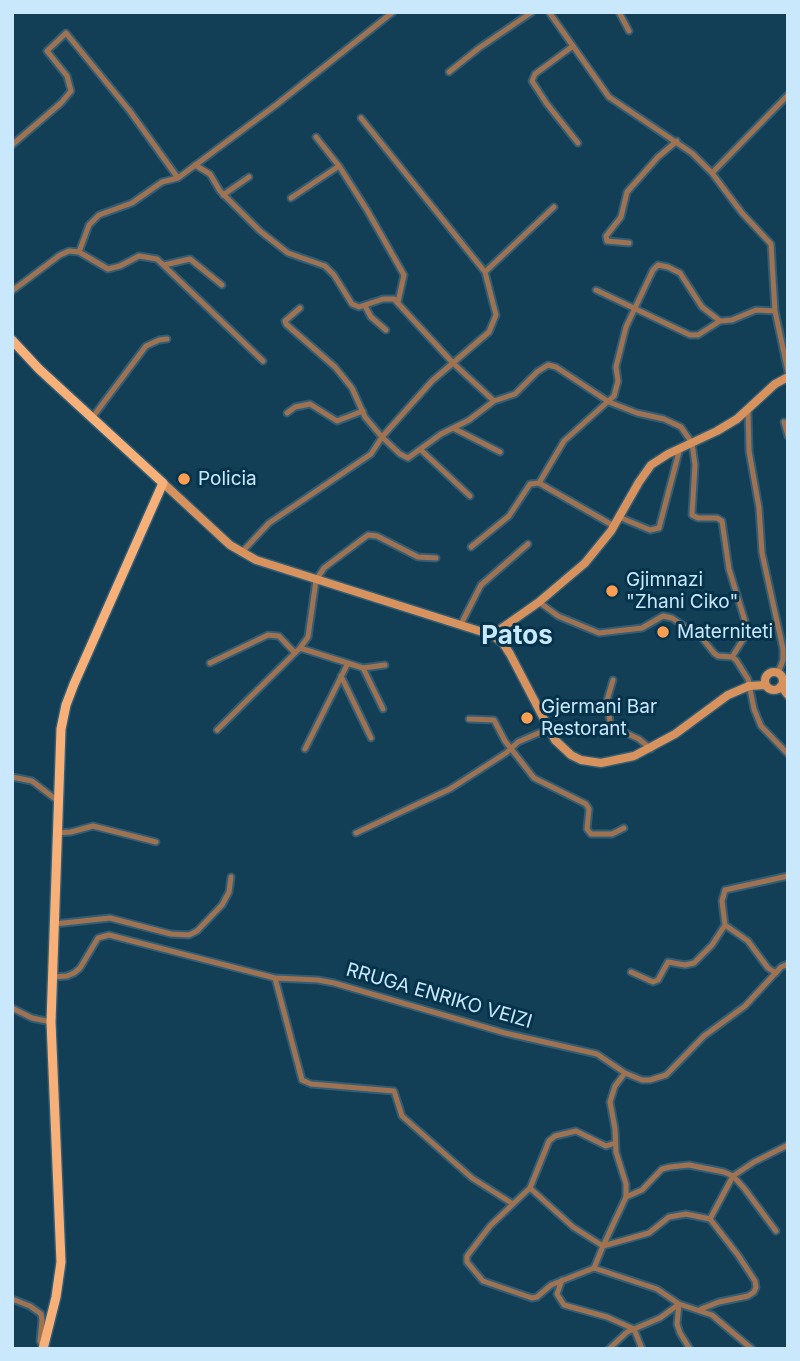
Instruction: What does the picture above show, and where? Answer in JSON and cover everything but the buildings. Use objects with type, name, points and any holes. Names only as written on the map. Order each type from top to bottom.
[{"type":"main road","points":[[12,340],[92,418],[241,553],[316,580],[461,624],[492,635],[503,643],[548,729],[571,755],[591,762],[624,759],[651,749],[728,695],[749,686],[765,685],[774,691],[785,691],[778,673],[767,675],[765,685]]},
{"type":"main road","points":[[492,635],[575,573],[600,547],[652,465],[717,431],[748,411],[788,374]]},
{"type":"main road","points":[[43,1348],[60,1279],[61,1262],[51,1022],[61,729],[66,705],[163,483]]},
{"type":"street","points":[[79,252],[89,225],[99,215],[132,203],[162,182],[178,178],[276,105],[393,12]]},
{"type":"street","points":[[449,72],[532,12]]},
{"type":"street","points":[[549,12],[609,97],[619,106],[677,141],[712,173],[742,213],[771,244],[775,312],[788,374]]},
{"type":"street","points":[[619,12],[629,31]]},
{"type":"street","points":[[12,145],[61,103],[71,91],[67,76],[47,51],[66,33],[129,110],[178,178]]},
{"type":"street","points":[[573,46],[535,74],[532,81],[578,143]]},
{"type":"street","points":[[712,173],[788,96]]},
{"type":"street","points":[[241,553],[269,523],[371,454],[432,381],[481,340],[495,321],[495,310],[485,272],[361,118]]},
{"type":"street","points":[[316,137],[339,166],[388,244],[404,275],[398,302]]},
{"type":"street","points":[[629,243],[607,241],[606,236],[621,217],[627,192],[658,157],[677,141]]},
{"type":"street","points":[[195,165],[210,174],[223,195],[251,224],[288,253],[325,266],[334,275],[352,304],[359,307],[388,298],[398,302],[453,363],[494,401]]},
{"type":"street","points":[[291,198],[339,166]]},
{"type":"street","points":[[223,195],[249,177]]},
{"type":"street","points":[[485,272],[554,206]]},
{"type":"street","points":[[12,291],[69,251],[79,252],[108,269],[120,267],[133,258],[151,256],[164,265],[263,361]]},
{"type":"street","points":[[164,265],[190,259],[222,285]]},
{"type":"street","points":[[538,483],[564,441],[609,402],[616,392],[616,367],[626,327],[655,267],[663,265],[680,273],[702,307],[720,321]]},
{"type":"street","points":[[596,290],[694,336],[720,321],[732,320],[756,310],[775,312]]},
{"type":"street","points":[[365,306],[371,317],[386,330]]},
{"type":"street","points":[[300,308],[285,321],[286,324],[335,367],[352,388],[363,411],[382,438],[404,457],[408,458],[421,450],[441,434],[469,420],[494,401],[515,394],[544,366],[551,366],[609,402],[673,423],[686,432],[692,443],[695,465],[692,515],[722,521],[729,569],[745,621],[744,638],[732,657]]},
{"type":"street","points":[[92,418],[146,346],[167,339]]},
{"type":"street","points":[[287,413],[295,407],[310,404],[337,421],[363,411]]},
{"type":"street","points":[[748,411],[749,451],[762,552],[783,649],[783,660],[778,673]]},
{"type":"street","points":[[784,422],[788,436]]},
{"type":"street","points":[[453,428],[500,452]]},
{"type":"street","points":[[619,517],[650,530],[659,528],[680,448]]},
{"type":"street","points":[[421,450],[470,496]]},
{"type":"street","points":[[471,547],[509,516],[530,484],[538,483],[614,526]]},
{"type":"street","points":[[218,730],[297,651],[310,628],[311,601],[316,580],[324,568],[368,535],[377,536],[418,557],[436,558]]},
{"type":"street","points":[[461,624],[481,585],[528,544]]},
{"type":"street","points":[[539,602],[558,616],[599,633],[642,628],[668,616],[699,635],[718,656],[732,657]]},
{"type":"street","points":[[210,663],[256,639],[274,634],[297,651],[363,668],[385,665]]},
{"type":"street","points":[[732,657],[745,675],[761,726],[788,754]]},
{"type":"street","points":[[305,749],[347,664]]},
{"type":"street","points":[[363,668],[383,709]]},
{"type":"street","points":[[341,676],[371,737]]},
{"type":"street","points":[[613,680],[607,701],[610,722],[651,749]]},
{"type":"street","points":[[469,719],[494,720],[510,749],[534,778],[589,807],[586,823],[590,834],[612,834],[624,828]]},
{"type":"street","points":[[356,833],[450,789],[518,742],[548,729]]},
{"type":"street","points":[[12,777],[32,780],[58,801]]},
{"type":"street","points":[[57,833],[93,826],[156,842]]},
{"type":"street","points":[[631,972],[653,982],[658,979],[668,961],[685,965],[694,963],[712,945],[725,925],[722,901],[725,890],[788,876]]},
{"type":"street","points":[[54,924],[110,918],[180,936],[189,935],[197,931],[222,905],[229,892],[231,877]]},
{"type":"street","points":[[725,925],[748,941],[768,968],[776,973]]},
{"type":"street","name":"RRUGA ENRIKO VEIZI","points":[[52,977],[74,974],[99,938],[109,935],[275,978],[334,983],[505,1033],[604,1056],[625,1073],[642,1080],[650,1080],[666,1075],[691,1048],[745,1006],[788,964]]},
{"type":"street","points":[[275,978],[302,1080],[312,1084],[394,1091],[402,1116],[472,1178],[513,1204]]},
{"type":"street","points":[[12,1009],[32,1018],[51,1022]]},
{"type":"street","points":[[594,1268],[626,1197],[626,1184],[620,1171],[610,1102],[615,1086],[625,1073]]},
{"type":"street","points":[[615,1143],[606,1146],[576,1131],[555,1136],[550,1141],[530,1188],[490,1226],[467,1256],[467,1262],[486,1284],[511,1289],[532,1298],[562,1280],[594,1268],[657,1289],[679,1304],[718,1318],[752,1349]]},
{"type":"street","points":[[710,1220],[733,1176],[788,1145]]},
{"type":"street","points":[[626,1197],[642,1190],[662,1169],[690,1165],[733,1176],[776,1231]]},
{"type":"street","points":[[530,1188],[573,1227],[603,1246],[649,1233],[677,1214],[710,1220],[738,1255],[756,1287],[748,1296],[719,1302],[700,1310]]},
{"type":"street","points":[[562,1280],[557,1294],[564,1305],[615,1320],[634,1329],[642,1349]]},
{"type":"street","points":[[12,1299],[41,1314],[40,1341],[43,1348]]},
{"type":"street","points":[[609,1349],[622,1336],[660,1318],[679,1304]]},
{"type":"street","points":[[679,1304],[677,1324],[690,1349]]},
{"type":"place","name":"Policia","points":[[184,479]]},
{"type":"place","name":"Gjimnazi \"Zhani Ciko\"","points":[[612,591]]},
{"type":"place","name":"Materniteti","points":[[663,632]]},
{"type":"place","name":"Gjermani Bar Restorant","points":[[527,718]]},
{"type":"district","name":"Patos","points":[[517,636]]}]
